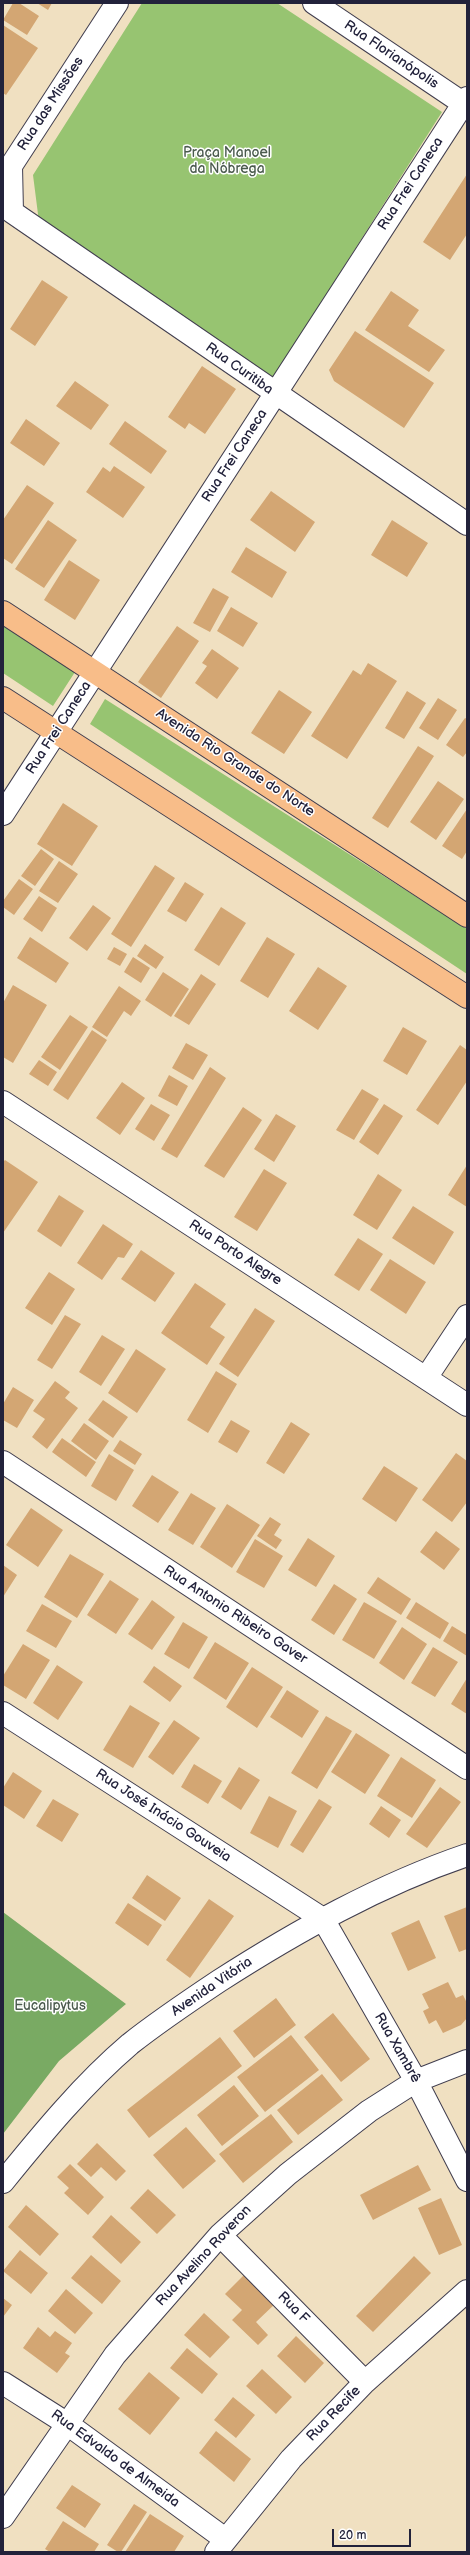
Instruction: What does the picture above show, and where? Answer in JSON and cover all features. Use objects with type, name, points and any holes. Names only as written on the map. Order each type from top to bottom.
[{"type":"main road","name":"Avenida Rio Grande do Norte","points":[[3,612],[467,916]]},
{"type":"main road","points":[[3,698],[467,997]]},
{"type":"street","name":"Rua das Missões","points":[[7,213],[7,167],[117,3]]},
{"type":"street","name":"Rua Florianópolis","points":[[314,3],[466,103]]},
{"type":"street","name":"Rua Frei Caneca","points":[[3,814],[466,103]]},
{"type":"street","name":"Rua Curitiba","points":[[7,213],[467,524]]},
{"type":"street","name":"Rua Porto Alegre","points":[[3,1102],[467,1405]]},
{"type":"street","points":[[426,1378],[467,1316]]},
{"type":"street","name":"Rua Antonio Ribeiro Gaver","points":[[4,1466],[467,1768]]},
{"type":"street","name":"Rua José Inácio Gouveia","points":[[3,1713],[323,1919]]},
{"type":"street","name":"Avenida Vitória","points":[[3,2182],[75,2098],[130,2045],[172,2013],[273,1946],[323,1919],[377,1892],[467,1855]]},
{"type":"street","name":"Rua Xambrê","points":[[323,1919],[416,2081],[467,2180]]},
{"type":"street","name":"Rua Avelino Roveron","points":[[3,2517],[66,2422],[115,2355],[220,2235],[254,2202],[326,2142],[368,2111],[416,2081],[467,2061]]},
{"type":"street","name":"Rua F","points":[[220,2235],[365,2382]]},
{"type":"street","name":"Rua Recife","points":[[220,2545],[291,2459],[365,2382],[467,2291]]},
{"type":"street","name":"Rua Edvaldo de Almeida","points":[[3,2383],[66,2422],[220,2545]]},
{"type":"green space","name":"Praça Manoel da Nóbrega","points":[[142,3],[277,3],[442,112],[272,380],[39,222],[33,175]]},
{"type":"green space","points":[[3,626],[75,672],[53,706],[3,673]]},
{"type":"green space","points":[[105,699],[467,929],[467,974],[90,724]]},
{"type":"green space","name":"Eucalipytus","points":[[3,1912],[126,2004],[59,2061],[3,2134]]},
{"type":"building","points":[[13,3],[19,3],[39,16],[27,35],[3,20]]},
{"type":"building","points":[[37,3],[52,3],[48,10]]},
{"type":"building","points":[[3,25],[38,48],[6,95],[3,93]]},
{"type":"building","points":[[467,174],[467,234],[450,260],[423,242]]},
{"type":"building","points":[[42,280],[68,297],[35,346],[10,329]]},
{"type":"building","points":[[391,291],[419,310],[408,326],[445,350],[429,372],[365,330]]},
{"type":"building","points":[[355,331],[434,383],[404,428],[334,381],[329,370]]},
{"type":"building","points":[[202,366],[236,389],[205,434],[189,423],[185,429],[168,417]]},
{"type":"building","points":[[75,381],[109,405],[91,430],[56,406]]},
{"type":"building","points":[[26,419],[60,443],[44,466],[10,443]]},
{"type":"building","points":[[125,421],[167,451],[151,474],[109,444]]},
{"type":"building","points":[[114,466],[145,487],[123,518],[86,492],[103,467],[110,472]]},
{"type":"building","points":[[27,485],[54,503],[12,564],[3,558],[3,520]]},
{"type":"building","points":[[271,491],[315,522],[295,552],[250,520]]},
{"type":"building","points":[[48,520],[77,540],[44,588],[15,569]]},
{"type":"building","points":[[392,520],[428,543],[407,577],[371,555]]},
{"type":"building","points":[[246,547],[287,572],[272,598],[231,572]]},
{"type":"building","points":[[69,560],[100,580],[75,620],[44,600]]},
{"type":"building","points":[[213,588],[229,597],[210,632],[193,623]]},
{"type":"building","points":[[231,607],[258,623],[243,647],[217,631]]},
{"type":"building","points":[[177,626],[199,641],[161,698],[138,682]]},
{"type":"building","points":[[212,649],[239,668],[217,699],[195,683],[207,666],[202,663]]},
{"type":"building","points":[[368,663],[397,681],[347,759],[311,736],[353,670],[361,675]]},
{"type":"building","points":[[279,690],[312,712],[284,754],[251,733]]},
{"type":"building","points":[[407,691],[426,703],[404,739],[385,728]]},
{"type":"building","points":[[438,698],[457,710],[438,740],[419,728]]},
{"type":"building","points":[[465,718],[467,719],[467,752],[463,757],[446,745]]},
{"type":"building","points":[[418,746],[434,756],[388,828],[372,818]]},
{"type":"building","points":[[438,781],[464,799],[436,840],[410,822]]},
{"type":"building","points":[[63,803],[98,826],[72,866],[37,844]]},
{"type":"building","points":[[467,809],[467,851],[462,859],[442,846]]},
{"type":"building","points":[[41,849],[54,859],[35,886],[21,876]]},
{"type":"building","points":[[59,861],[78,874],[58,903],[39,891]]},
{"type":"building","points":[[155,865],[175,878],[131,947],[111,934]]},
{"type":"building","points":[[19,879],[33,889],[14,915],[3,907],[3,901]]},
{"type":"building","points":[[185,882],[204,894],[186,922],[167,911]]},
{"type":"building","points":[[39,896],[57,908],[42,932],[23,919]]},
{"type":"building","points":[[93,905],[111,918],[87,951],[69,938]]},
{"type":"building","points":[[221,907],[246,923],[219,966],[194,950]]},
{"type":"building","points":[[30,937],[69,963],[56,983],[17,958]]},
{"type":"building","points":[[267,937],[295,954],[268,998],[240,981]]},
{"type":"building","points":[[145,944],[164,957],[156,969],[137,956]]},
{"type":"building","points":[[114,947],[127,954],[120,966],[107,959]]},
{"type":"building","points":[[133,957],[150,968],[141,983],[124,972]]},
{"type":"building","points":[[318,967],[347,986],[318,1030],[289,1011]]},
{"type":"building","points":[[163,972],[189,989],[171,1017],[145,1000]]},
{"type":"building","points":[[201,974],[216,984],[189,1025],[174,1016]]},
{"type":"building","points":[[13,985],[47,1005],[13,1063],[3,1057],[3,1003]]},
{"type":"building","points":[[119,986],[141,1001],[131,1016],[124,1011],[107,1037],[92,1027]]},
{"type":"building","points":[[70,1015],[88,1027],[60,1070],[41,1057]]},
{"type":"building","points":[[403,1027],[427,1041],[407,1075],[383,1061]]},
{"type":"building","points":[[92,1030],[107,1040],[68,1100],[53,1090]]},
{"type":"building","points":[[186,1043],[208,1055],[193,1080],[172,1068]]},
{"type":"building","points":[[460,1045],[467,1050],[467,1081],[438,1125],[416,1110]]},
{"type":"building","points":[[39,1060],[57,1072],[48,1086],[29,1074]]},
{"type":"building","points":[[210,1067],[226,1078],[177,1158],[161,1149]]},
{"type":"building","points":[[169,1075],[188,1086],[177,1106],[158,1096]]},
{"type":"building","points":[[122,1082],[145,1098],[120,1135],[96,1118]]},
{"type":"building","points":[[362,1089],[379,1099],[354,1140],[336,1130]]},
{"type":"building","points":[[151,1104],[170,1115],[154,1141],[135,1129]]},
{"type":"building","points":[[384,1104],[403,1116],[378,1155],[359,1142]]},
{"type":"building","points":[[243,1107],[262,1120],[224,1178],[204,1166]]},
{"type":"building","points":[[276,1114],[296,1126],[274,1162],[254,1149]]},
{"type":"building","points":[[5,1160],[38,1182],[3,1233],[3,1162]]},
{"type":"building","points":[[467,1165],[467,1207],[448,1195]]},
{"type":"building","points":[[264,1169],[287,1183],[257,1231],[234,1217]]},
{"type":"building","points":[[378,1174],[402,1190],[377,1230],[353,1215]]},
{"type":"building","points":[[59,1195],[84,1211],[61,1247],[37,1231]]},
{"type":"building","points":[[413,1206],[454,1232],[434,1265],[392,1238]]},
{"type":"building","points":[[103,1224],[133,1244],[124,1258],[118,1257],[102,1280],[77,1263]]},
{"type":"building","points":[[358,1238],[383,1254],[359,1291],[334,1275]]},
{"type":"building","points":[[141,1250],[175,1273],[155,1302],[121,1279]]},
{"type":"building","points":[[390,1259],[426,1282],[406,1314],[370,1290]]},
{"type":"building","points":[[49,1272],[75,1289],[52,1325],[25,1308]]},
{"type":"building","points":[[195,1283],[226,1304],[210,1327],[225,1337],[207,1365],[161,1333]]},
{"type":"building","points":[[255,1308],[275,1321],[238,1377],[219,1364]]},
{"type":"building","points":[[65,1315],[81,1324],[52,1369],[37,1360]]},
{"type":"building","points":[[102,1335],[125,1349],[101,1386],[79,1372]]},
{"type":"building","points":[[136,1349],[166,1369],[137,1413],[108,1393]]},
{"type":"building","points":[[216,1371],[237,1384],[208,1433],[187,1420]]},
{"type":"building","points":[[55,1381],[70,1392],[65,1398],[78,1408],[47,1449],[32,1437],[45,1419],[33,1411]]},
{"type":"building","points":[[13,1387],[34,1400],[17,1428],[3,1420],[3,1404]]},
{"type":"building","points":[[103,1400],[128,1417],[113,1438],[88,1420]]},
{"type":"building","points":[[231,1420],[250,1431],[237,1453],[218,1442]]},
{"type":"building","points":[[291,1422],[310,1434],[284,1474],[266,1463]]},
{"type":"building","points":[[84,1423],[109,1441],[96,1460],[71,1441]]},
{"type":"building","points":[[62,1438],[96,1462],[86,1477],[52,1452]]},
{"type":"building","points":[[120,1440],[142,1454],[135,1465],[113,1451]]},
{"type":"building","points":[[456,1453],[467,1461],[467,1502],[452,1522],[422,1500]]},
{"type":"building","points":[[109,1454],[134,1470],[116,1501],[91,1486]]},
{"type":"building","points":[[384,1466],[418,1488],[396,1522],[362,1499]]},
{"type":"building","points":[[152,1475],[179,1492],[158,1523],[132,1506]]},
{"type":"building","points":[[191,1493],[216,1508],[193,1545],[168,1530]]},
{"type":"building","points":[[227,1504],[260,1525],[232,1568],[200,1547]]},
{"type":"building","points":[[31,1508],[63,1530],[38,1567],[6,1545]]},
{"type":"building","points":[[270,1517],[281,1524],[274,1535],[282,1540],[276,1549],[257,1536]]},
{"type":"building","points":[[436,1531],[460,1549],[444,1570],[420,1552]]},
{"type":"building","points":[[308,1538],[335,1556],[316,1587],[288,1570]]},
{"type":"building","points":[[255,1539],[283,1556],[264,1588],[236,1572]]},
{"type":"building","points":[[70,1554],[104,1574],[77,1618],[44,1597]]},
{"type":"building","points":[[3,1565],[17,1575],[3,1597]]},
{"type":"building","points":[[378,1577],[411,1599],[401,1615],[367,1593]]},
{"type":"building","points":[[110,1580],[139,1599],[116,1634],[87,1615]]},
{"type":"building","points":[[334,1584],[357,1599],[334,1635],[311,1620]]},
{"type":"building","points":[[152,1600],[175,1617],[152,1650],[128,1634]]},
{"type":"building","points":[[364,1602],[397,1621],[374,1659],[342,1640]]},
{"type":"building","points":[[416,1602],[449,1623],[440,1639],[406,1618]]},
{"type":"building","points":[[42,1604],[72,1621],[56,1648],[26,1631]]},
{"type":"building","points":[[183,1622],[208,1637],[189,1669],[164,1654]]},
{"type":"building","points":[[452,1626],[467,1635],[467,1656],[443,1641]]},
{"type":"building","points":[[402,1627],[427,1644],[404,1680],[379,1663]]},
{"type":"building","points":[[215,1642],[249,1663],[226,1700],[193,1678]]},
{"type":"building","points":[[23,1644],[50,1660],[26,1699],[3,1685],[3,1676]]},
{"type":"building","points":[[433,1647],[458,1662],[435,1697],[411,1683]]},
{"type":"building","points":[[57,1665],[83,1682],[58,1720],[33,1703]]},
{"type":"building","points":[[154,1666],[182,1686],[170,1702],[143,1682]]},
{"type":"building","points":[[252,1667],[283,1687],[257,1728],[226,1707]]},
{"type":"building","points":[[467,1678],[467,1714],[451,1704]]},
{"type":"building","points":[[287,1690],[319,1711],[302,1738],[270,1717]]},
{"type":"building","points":[[130,1705],[160,1723],[133,1768],[103,1750]]},
{"type":"building","points":[[326,1716],[352,1731],[317,1789],[291,1773]]},
{"type":"building","points":[[174,1720],[200,1738],[173,1775],[148,1757]]},
{"type":"building","points":[[356,1733],[390,1755],[365,1794],[331,1772]]},
{"type":"building","points":[[401,1757],[436,1780],[412,1818],[377,1796]]},
{"type":"building","points":[[194,1764],[222,1781],[208,1804],[181,1787]]},
{"type":"building","points":[[239,1767],[260,1780],[241,1810],[221,1797]]},
{"type":"building","points":[[13,1772],[42,1791],[24,1819],[3,1805],[3,1788]]},
{"type":"building","points":[[440,1787],[461,1802],[427,1848],[406,1834]]},
{"type":"building","points":[[269,1796],[297,1811],[278,1848],[250,1833]]},
{"type":"building","points":[[53,1799],[79,1814],[62,1842],[36,1826]]},
{"type":"building","points":[[319,1799],[332,1807],[303,1853],[290,1845]]},
{"type":"building","points":[[381,1806],[401,1820],[389,1838],[369,1824]]},
{"type":"building","points":[[147,1875],[181,1898],[165,1921],[132,1898]]},
{"type":"building","points":[[209,1899],[234,1916],[190,1978],[166,1960]]},
{"type":"building","points":[[128,1903],[162,1925],[148,1946],[115,1923]]},
{"type":"building","points":[[467,1907],[467,1949],[459,1952],[444,1916]]},
{"type":"building","points":[[419,1920],[436,1958],[408,1971],[391,1933]]},
{"type":"building","points":[[448,1982],[456,1998],[463,1995],[467,2003],[467,2018],[461,2025],[443,2033],[436,2020],[429,2024],[423,2011],[429,2008],[422,1994]]},
{"type":"building","points":[[276,1998],[296,2025],[254,2058],[233,2031]]},
{"type":"building","points":[[333,2013],[370,2059],[341,2082],[304,2037]]},
{"type":"building","points":[[291,2035],[319,2070],[265,2112],[237,2077]]},
{"type":"building","points":[[220,2037],[242,2066],[149,2138],[127,2110]]},
{"type":"building","points":[[322,2074],[343,2100],[298,2135],[277,2110]]},
{"type":"building","points":[[234,2085],[259,2116],[222,2146],[197,2115]]},
{"type":"building","points":[[271,2114],[293,2142],[243,2183],[219,2154]]},
{"type":"building","points":[[186,2127],[216,2161],[183,2189],[153,2155]]},
{"type":"building","points":[[97,2143],[126,2171],[116,2181],[101,2167],[91,2177],[77,2164]]},
{"type":"building","points":[[70,2164],[104,2197],[88,2215],[64,2193],[69,2188],[57,2177]]},
{"type":"building","points":[[418,2165],[431,2190],[373,2220],[360,2195]]},
{"type":"building","points":[[148,2189],[176,2215],[157,2234],[130,2208]]},
{"type":"building","points":[[441,2198],[462,2245],[439,2255],[418,2208]]},
{"type":"building","points":[[26,2205],[59,2234],[40,2256],[8,2227]]},
{"type":"building","points":[[111,2215],[141,2242],[121,2264],[92,2237]]},
{"type":"building","points":[[20,2250],[48,2273],[31,2294],[3,2271]]},
{"type":"building","points":[[91,2255],[121,2281],[102,2304],[71,2278]]},
{"type":"building","points":[[414,2256],[431,2273],[373,2332],[356,2316]]},
{"type":"building","points":[[247,2272],[277,2302],[256,2322],[268,2335],[258,2345],[232,2320],[242,2310],[225,2294]]},
{"type":"building","points":[[66,2289],[93,2313],[75,2334],[48,2311]]},
{"type":"building","points":[[3,2298],[12,2305],[3,2317]]},
{"type":"building","points":[[204,2313],[230,2337],[210,2358],[184,2335]]},
{"type":"building","points":[[38,2327],[50,2337],[55,2331],[72,2343],[65,2353],[70,2356],[57,2373],[23,2348]]},
{"type":"building","points":[[296,2336],[324,2363],[305,2383],[277,2356]]},
{"type":"building","points":[[187,2348],[218,2374],[202,2394],[170,2368]]},
{"type":"building","points":[[262,2369],[292,2397],[276,2414],[246,2386]]},
{"type":"building","points":[[149,2372],[180,2398],[150,2435],[118,2409]]},
{"type":"building","points":[[233,2397],[255,2415],[236,2438],[214,2420]]},
{"type":"building","points":[[216,2431],[251,2459],[234,2482],[199,2453]]},
{"type":"building","points":[[72,2485],[101,2504],[85,2528],[56,2508]]},
{"type":"building","points":[[134,2504],[147,2512],[121,2552],[118,2552],[107,2545]]},
{"type":"building","points":[[150,2514],[184,2536],[174,2552],[125,2552]]},
{"type":"building","points":[[63,2521],[99,2544],[94,2552],[50,2552],[45,2549]]}]
